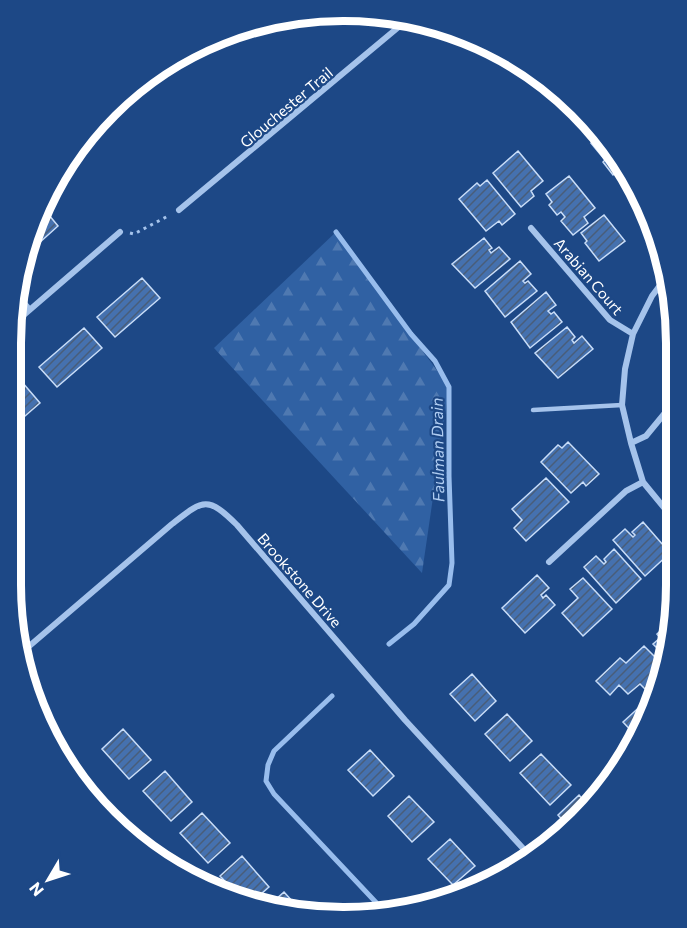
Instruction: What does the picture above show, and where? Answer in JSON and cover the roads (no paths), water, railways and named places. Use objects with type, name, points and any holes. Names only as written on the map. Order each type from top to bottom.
[{"type":"street","name":"Glouchester Trail","points":[[179,210],[400,26]]},
{"type":"street","name":"Arabian Court","points":[[531,228],[610,320],[633,334]]},
{"type":"street","points":[[23,315],[120,232]]},
{"type":"street","points":[[661,285],[652,296],[633,334],[622,405],[643,482],[666,511]]},
{"type":"street","points":[[24,303],[29,309]]},
{"type":"street","points":[[631,443],[645,436],[666,411]]},
{"type":"street","points":[[549,562],[626,491],[643,482]]},
{"type":"street","name":"Brookstone Drive","points":[[27,648],[172,524],[196,505],[207,503],[222,510],[237,525],[405,720],[526,851]]},
{"type":"lane","points":[[533,410],[622,405]]},
{"type":"waterway","name":"Faulman Drain","points":[[336,232],[411,334],[435,361],[449,387],[452,563],[449,585],[414,624],[389,644]]},
{"type":"waterway","name":"Faulman Drain","points":[[332,696],[274,751],[268,765],[266,781],[274,794],[378,905]]}]
